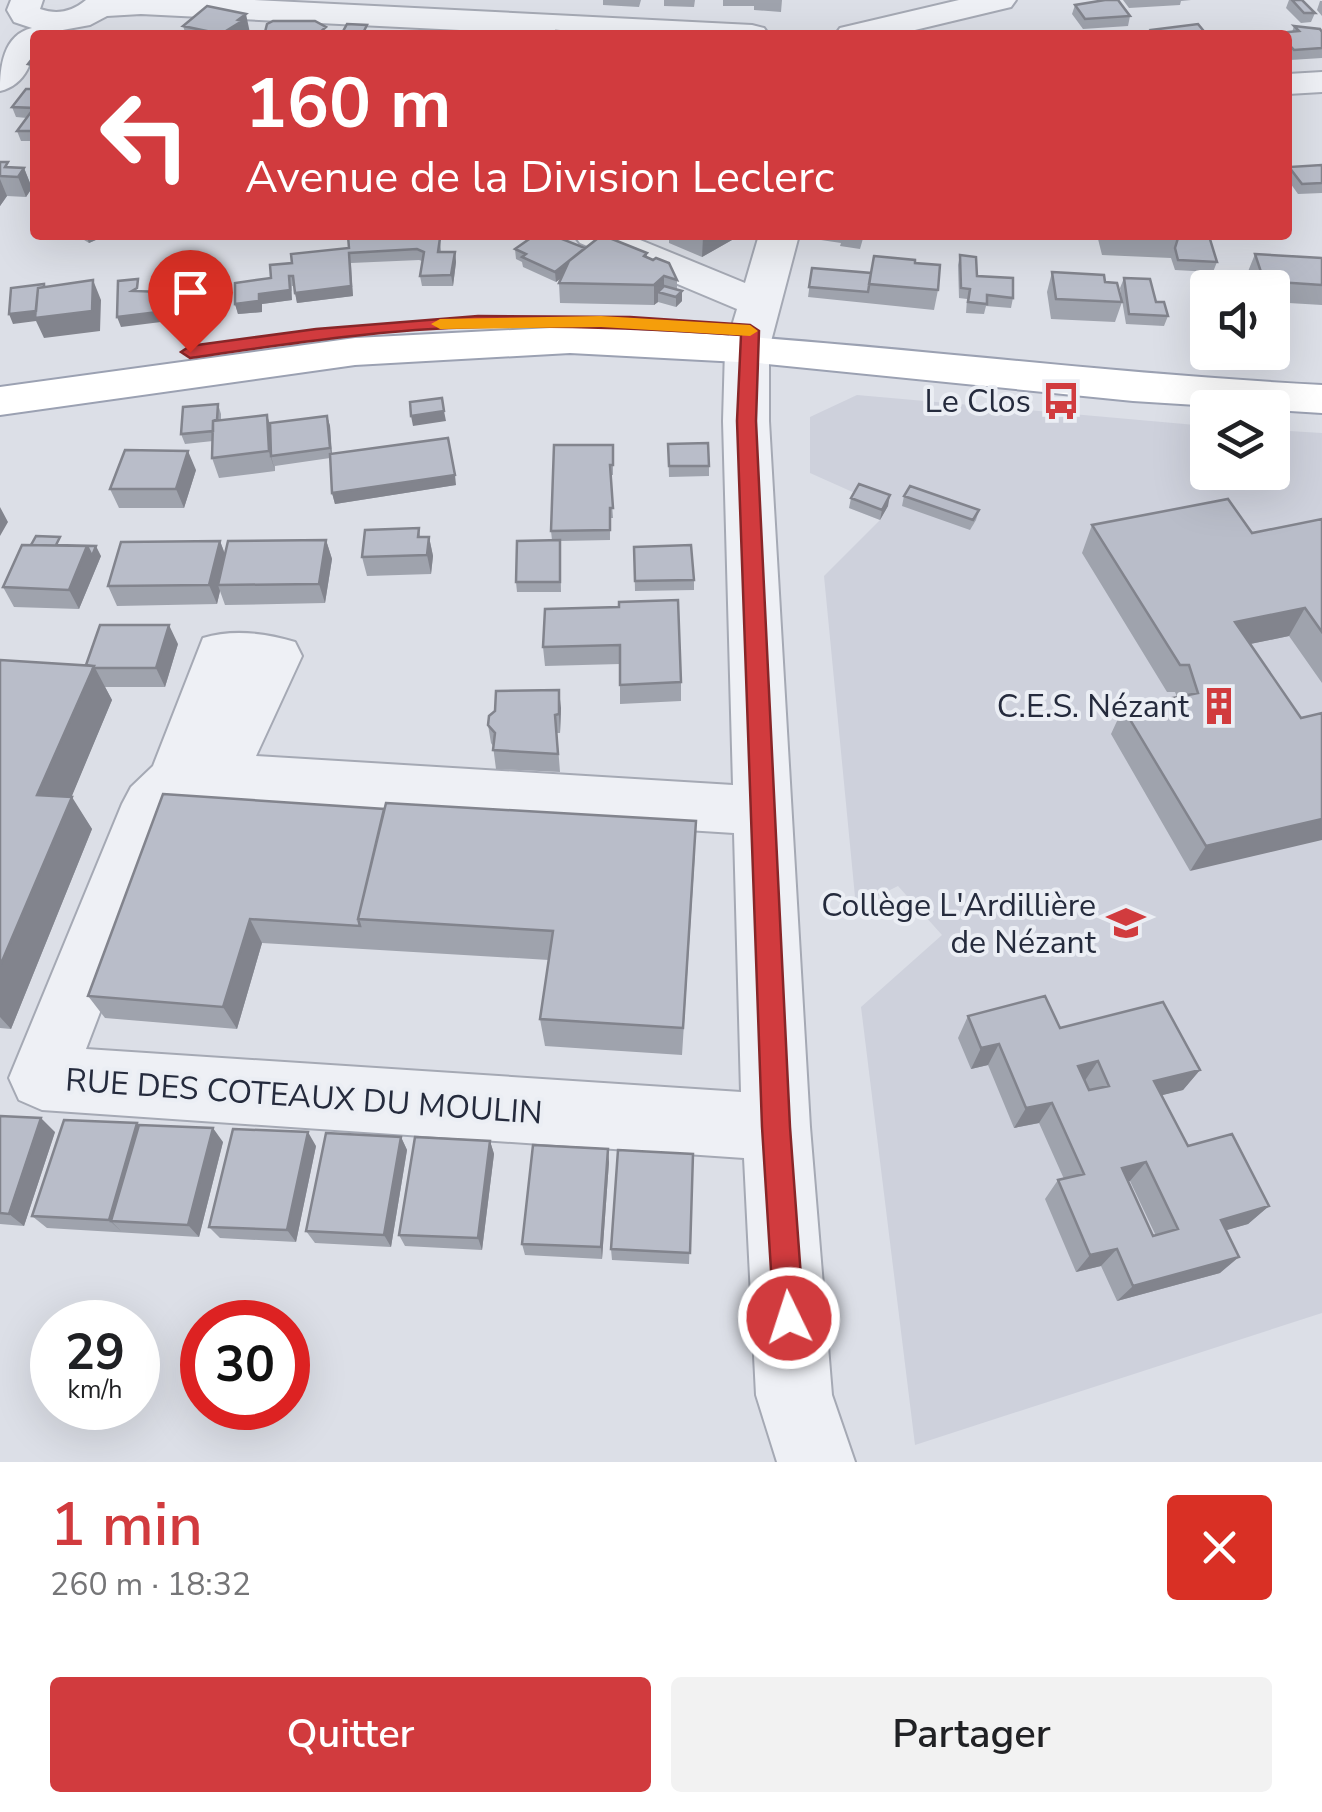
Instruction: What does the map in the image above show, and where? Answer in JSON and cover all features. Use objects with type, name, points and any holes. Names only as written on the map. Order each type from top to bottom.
[{"type":"main road","points":[[0,380],[316,334],[542,320],[752,328],[1114,367],[1322,379]]},
{"type":"main road","points":[[0,402],[378,347],[752,328],[1134,389],[1322,399]]},
{"type":"street","points":[[843,27],[1000,0]]},
{"type":"street","points":[[68,19],[125,4],[325,6],[573,13],[711,30]]},
{"type":"street","points":[[0,81],[30,54]]},
{"type":"street","points":[[1292,84],[1322,82]]},
{"type":"street","points":[[602,240],[752,328]]},
{"type":"street","points":[[778,240],[752,328],[776,1127],[805,1429]]},
{"type":"street","name":"RUE DES COTEAUX DU MOULIN","points":[[764,811],[197,778],[151,804],[42,1078],[776,1127]]},
{"type":"shaded area","name":"Collège L'Ardillière de Nézant","points":[[857,395],[1190,424],[1190,490],[1290,490],[1290,431],[1322,433],[1322,1313],[915,1445],[861,1007],[942,935],[898,886],[856,907],[824,576],[880,520],[849,508],[857,494],[810,473],[810,417]]},
{"type":"building","points":[[1118,0],[1130,16],[1085,19],[1075,5]]},
{"type":"building","points":[[1292,0],[1302,0],[1315,13],[1304,13]]},
{"type":"building","points":[[207,6],[246,14],[227,30],[183,26]]},
{"type":"building","points":[[315,21],[326,27],[266,30],[267,24]]},
{"type":"building","points":[[347,24],[367,25],[364,30],[344,30]]},
{"type":"building","points":[[1198,24],[1203,30],[1151,30]]},
{"type":"building","points":[[1294,26],[1320,29],[1322,48],[1294,50],[1292,32],[1299,31]]},
{"type":"building","points":[[26,89],[30,89],[30,108],[12,107]]},
{"type":"building","points":[[30,113],[30,131],[17,131]]},
{"type":"building","points":[[0,162],[8,162],[5,167],[24,168],[18,177],[0,176]]},
{"type":"building","points":[[1322,165],[1322,183],[1302,184],[1292,167]]},
{"type":"building","points":[[348,240],[440,240],[438,252],[455,252],[451,275],[420,276],[424,252],[417,249],[349,253],[351,286],[295,293],[293,276],[289,276],[290,290],[259,294],[259,301],[235,304],[235,283],[271,278],[270,265],[292,263],[291,254],[349,248]]},
{"type":"building","points":[[528,240],[565,240],[585,248],[555,272],[522,257],[526,254],[515,249]]},
{"type":"building","points":[[596,240],[614,240],[647,253],[644,256],[653,260],[669,263],[677,280],[664,276],[654,285],[559,283],[569,261]]},
{"type":"building","points":[[1177,240],[1210,240],[1217,262],[1178,260]]},
{"type":"building","points":[[1255,254],[1322,258],[1322,285],[1290,283],[1290,270],[1260,270]]},
{"type":"building","points":[[960,255],[976,257],[977,276],[1013,278],[1013,298],[987,295],[987,304],[968,302],[970,289],[961,288]]},
{"type":"building","points":[[874,256],[940,265],[938,290],[869,284]]},
{"type":"building","points":[[209,267],[211,305],[180,309],[179,286],[169,287],[169,272]]},
{"type":"building","points":[[812,268],[871,273],[868,292],[809,287]]},
{"type":"building","points":[[1052,272],[1104,275],[1105,282],[1117,283],[1122,302],[1056,299]]},
{"type":"building","points":[[1124,278],[1150,279],[1156,302],[1164,302],[1168,316],[1129,314]]},
{"type":"building","points":[[138,279],[137,288],[132,291],[165,292],[166,311],[117,317],[118,281]]},
{"type":"building","points":[[93,280],[92,311],[35,318],[38,288]]},
{"type":"building","points":[[44,284],[38,288],[36,311],[9,314],[11,288]]},
{"type":"building","points":[[664,286],[682,291],[676,297],[658,292]]},
{"type":"building","points":[[442,398],[444,411],[411,416],[410,402]]},
{"type":"building","points":[[218,404],[213,431],[181,434],[183,407]]},
{"type":"building","points":[[267,415],[269,451],[212,458],[213,421]]},
{"type":"building","points":[[327,416],[330,448],[271,456],[270,423]]},
{"type":"building","points":[[448,438],[455,475],[332,493],[330,454]]},
{"type":"building","points":[[708,443],[709,466],[669,466],[668,444]]},
{"type":"building","points":[[554,445],[613,445],[610,530],[551,531]]},
{"type":"building","points":[[125,450],[188,451],[176,489],[110,489]]},
{"type":"building","points":[[859,484],[890,495],[882,510],[851,498]]},
{"type":"building","points":[[910,486],[979,510],[973,520],[904,496]]},
{"type":"building","name":"C.E.S. Nézant","points":[[1228,499],[1252,533],[1322,519],[1322,632],[1305,608],[1235,622],[1301,718],[1322,713],[1322,819],[1206,846],[1123,708],[1198,693],[1189,665],[1180,665],[1092,525]]},
{"type":"building","points":[[419,528],[418,537],[429,537],[427,555],[362,557],[365,530]]},
{"type":"building","points":[[36,536],[60,537],[56,545],[96,546],[92,556],[87,546],[31,545]]},
{"type":"building","points":[[326,540],[319,584],[218,585],[228,541]]},
{"type":"building","points":[[560,540],[560,582],[516,582],[517,541]]},
{"type":"building","points":[[220,541],[209,585],[108,586],[121,542]]},
{"type":"building","points":[[22,545],[87,546],[69,590],[3,587]]},
{"type":"building","points":[[691,545],[694,580],[635,581],[634,547]]},
{"type":"building","points":[[678,600],[681,682],[620,685],[620,645],[543,647],[545,609],[619,607],[619,602]]},
{"type":"building","points":[[100,625],[169,625],[156,668],[86,665]]},
{"type":"building","points":[[0,660],[94,666],[37,795],[72,797],[0,966]]},
{"type":"building","points":[[559,690],[559,714],[555,715],[558,754],[493,750],[495,733],[488,725],[489,716],[495,711],[496,691]]},
{"type":"building","points":[[163,794],[384,809],[358,919],[360,926],[250,919],[223,1007],[88,996]]},
{"type":"building","points":[[386,803],[696,821],[683,1028],[540,1019],[553,931],[358,919]]},
{"type":"building","points":[[1045,996],[1060,1028],[1163,1002],[1200,1070],[1154,1081],[1188,1146],[1232,1134],[1269,1206],[1221,1220],[1239,1257],[1133,1286],[1117,1249],[1090,1255],[1058,1180],[1084,1174],[1052,1103],[1026,1108],[999,1044],[981,1048],[968,1016]],"holes":[[[1098,1061],[1109,1086],[1089,1090],[1078,1066]],[[1146,1162],[1178,1229],[1153,1236],[1122,1168]]]},
{"type":"building","points":[[0,1116],[41,1118],[9,1214],[0,1213]]},
{"type":"building","points":[[64,1120],[137,1123],[109,1220],[32,1216]]},
{"type":"building","points":[[139,1125],[213,1128],[188,1225],[111,1221]]},
{"type":"building","points":[[233,1129],[308,1132],[287,1230],[209,1227]]},
{"type":"building","points":[[326,1133],[401,1137],[384,1235],[306,1231]]},
{"type":"building","points":[[415,1137],[490,1141],[478,1238],[399,1235]]},
{"type":"building","points":[[533,1145],[608,1149],[601,1247],[522,1244]]},
{"type":"building","points":[[618,1150],[693,1154],[690,1253],[611,1249]]},
{"type":"slow traffic","points":[[440,324],[601,321],[750,331]]},
{"type":"place","name":"Le Clos","points":[[1061,401]]},
{"type":"place","name":"C.E.S. Nézant","points":[[1219,706]]},
{"type":"place","name":"Collège L'Ardillière de Nézant","points":[[1126,923]]},
{"type":"route","points":[[190,352],[316,334],[478,322],[630,322],[750,331],[746,349],[746,421],[776,1127],[789,1318]]}]
